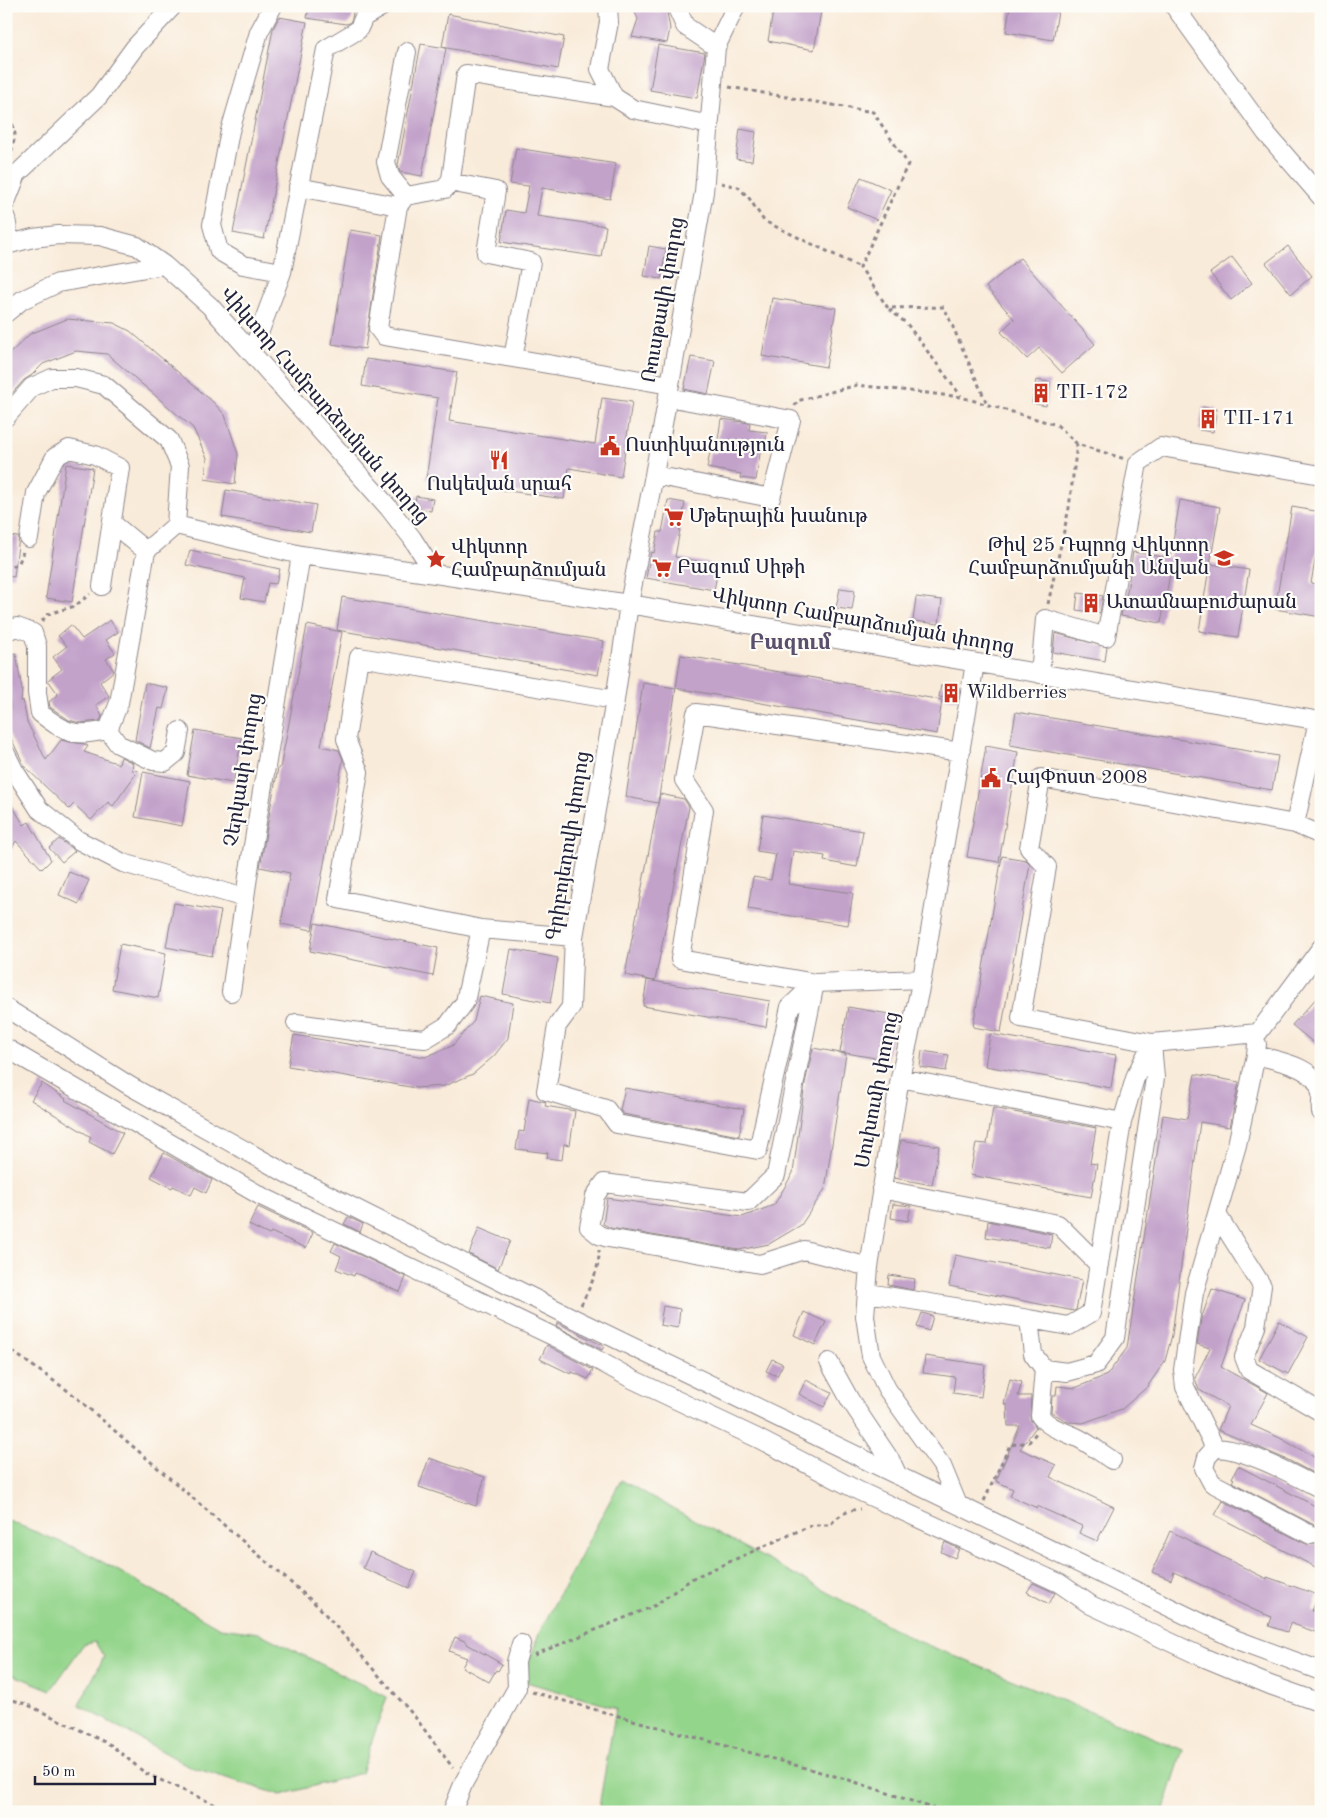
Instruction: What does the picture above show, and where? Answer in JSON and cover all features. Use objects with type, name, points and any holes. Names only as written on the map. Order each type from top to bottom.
[{"type":"street","points":[[6,202],[17,174],[99,96],[135,47],[173,6]]},
{"type":"street","points":[[273,6],[259,32],[230,131],[212,225],[220,251],[243,264],[282,272]]},
{"type":"street","points":[[252,352],[282,272],[326,49],[358,30],[364,17],[383,6]]},
{"type":"street","points":[[608,6],[609,22],[600,69],[614,97]]},
{"type":"street","points":[[676,6],[685,26],[716,47]]},
{"type":"street","name":"Ռուսթավի փողոց","points":[[629,604],[654,475],[705,181],[716,47],[736,6]]},
{"type":"street","points":[[1174,6],[1266,133],[1321,197]]},
{"type":"street","points":[[407,52],[386,162],[390,176],[402,201],[378,328],[384,336],[513,358],[669,391],[791,420],[771,498],[654,475]]},
{"type":"street","points":[[298,187],[402,201],[445,189],[451,179],[466,74],[614,97],[633,109],[710,124]]},
{"type":"street","points":[[449,182],[496,191],[486,253],[531,262],[513,358]]},
{"type":"street","points":[[6,218],[8,244]]},
{"type":"street","name":"Վիկտոր Համբարձումյան փողոց","points":[[8,244],[58,235],[100,236],[137,246],[164,265],[210,306],[388,506],[412,538],[435,574],[629,604],[1319,721]]},
{"type":"street","points":[[6,313],[22,300],[58,283],[164,265]]},
{"type":"street","points":[[6,417],[32,387],[52,378],[76,378],[104,385],[168,440],[180,466],[176,525],[146,551],[119,704],[108,730]]},
{"type":"street","points":[[1040,674],[1045,619],[1106,637],[1138,463],[1161,447],[1321,475]]},
{"type":"street","points":[[29,538],[36,493],[55,457],[69,449],[95,455],[120,468],[102,586]]},
{"type":"street","points":[[112,523],[146,551]]},
{"type":"street","points":[[176,525],[301,555],[435,574]]},
{"type":"street","name":"Չերկասի փողոց","points":[[231,992],[301,555]]},
{"type":"street","name":"Գրիբոյեդովի փողոց","points":[[629,604],[615,700],[574,937],[571,1007],[557,1026],[546,1092],[606,1109],[617,1124],[758,1150],[790,1006],[815,983]]},
{"type":"street","points":[[6,631],[16,627],[33,633],[37,646],[37,693],[40,713],[62,729],[85,734],[108,730]]},
{"type":"street","points":[[574,937],[481,929],[338,899],[359,772],[346,739],[359,656],[615,700]]},
{"type":"street","name":"Սուխումի փողոց","points":[[958,1505],[942,1466],[887,1389],[871,1356],[865,1316],[869,1268],[881,1189],[900,1078],[922,979],[976,663]]},
{"type":"street","points":[[922,979],[815,983],[680,959],[704,810],[684,780],[696,713],[960,752]]},
{"type":"street","points":[[1295,824],[1319,721]]},
{"type":"street","points":[[108,730],[118,744],[153,760],[165,762],[176,753],[180,731]]},
{"type":"street","points":[[6,754],[39,809],[78,840],[123,864],[245,898]]},
{"type":"street","points":[[1258,1033],[1152,1043],[1021,1018],[1047,867],[1029,848],[1041,778],[1295,824],[1321,835]]},
{"type":"street","points":[[296,1023],[425,1039],[448,1025],[465,1002],[481,929]]},
{"type":"street","points":[[1215,1448],[1185,1388],[1183,1370],[1194,1292],[1218,1216],[1237,1146],[1256,1055],[1258,1033],[1321,948]]},
{"type":"street","points":[[815,983],[776,1175],[748,1202],[604,1184],[595,1196],[589,1227],[608,1238],[760,1264],[804,1250],[869,1268]]},
{"type":"street","points":[[6,1008],[130,1086],[289,1176],[575,1319],[1237,1640],[1321,1671]]},
{"type":"street","points":[[868,1293],[1069,1326],[1091,1312],[1122,1122],[1136,1075],[1152,1043]]},
{"type":"street","points":[[1044,1369],[1067,1372],[1096,1364],[1115,1338],[1155,1078],[1152,1043]]},
{"type":"street","points":[[6,1048],[260,1196],[561,1340],[632,1379],[757,1438],[869,1495],[1060,1583],[1091,1605],[1200,1656],[1270,1685],[1321,1703]]},
{"type":"street","points":[[1256,1055],[1296,1066],[1312,1076],[1321,1091],[1321,1112]]},
{"type":"street","points":[[900,1078],[1122,1122]]},
{"type":"street","points":[[881,1189],[1058,1224],[1099,1265]]},
{"type":"street","points":[[1218,1216],[1262,1286],[1256,1327],[1244,1357],[1249,1370],[1321,1412]]},
{"type":"street","points":[[1030,1319],[1033,1354],[1044,1369],[1040,1416],[1052,1428],[1078,1438],[1112,1460]]},
{"type":"street","points":[[829,1362],[850,1400],[891,1461],[898,1476]]},
{"type":"street","points":[[1311,1535],[1212,1483],[1204,1468],[1207,1457],[1215,1448],[1228,1448],[1288,1472],[1321,1489]]},
{"type":"street","points":[[452,1812],[464,1782],[517,1688],[516,1662],[521,1644]]},
{"type":"path","points":[[713,84],[873,112],[908,164],[860,267]]},
{"type":"path","points":[[6,122],[12,122],[15,134],[9,166],[17,174]]},
{"type":"path","points":[[705,181],[738,187],[749,198],[764,221],[860,267],[888,308],[907,324],[961,397]]},
{"type":"path","points":[[888,308],[944,307],[988,406]]},
{"type":"path","points":[[791,420],[797,401],[857,384],[961,397],[1057,425],[1077,444],[1138,463]]},
{"type":"path","points":[[1045,619],[1070,508],[1077,444]]},
{"type":"path","points":[[6,570],[19,563],[29,538]]},
{"type":"path","points":[[33,633],[48,614],[75,606],[102,586]]},
{"type":"path","points":[[575,1319],[594,1277],[600,1254]]},
{"type":"path","points":[[6,1347],[71,1393],[320,1607],[415,1717],[464,1782]]},
{"type":"path","points":[[978,1514],[1010,1445],[1029,1442],[1038,1430],[1040,1416]]},
{"type":"path","points":[[516,1662],[654,1606],[692,1578],[812,1525],[830,1524],[837,1517],[850,1510],[863,1509],[869,1495]]},
{"type":"path","points":[[517,1688],[848,1780],[944,1812]]},
{"type":"path","points":[[6,1698],[26,1704],[110,1745],[145,1773],[218,1806],[244,1812]]},
{"type":"green space","points":[[621,1480],[913,1639],[1183,1750],[1163,1812],[598,1812],[616,1708],[523,1681],[539,1633]]},
{"type":"green space","points":[[6,1520],[83,1551],[220,1628],[259,1633],[387,1697],[361,1773],[281,1795],[191,1767],[79,1705],[104,1657],[95,1642],[83,1645],[51,1690],[6,1672]]},
{"type":"building","points":[[309,6],[354,6],[350,23],[346,24],[307,18]]},
{"type":"building","points":[[632,6],[666,6],[670,29],[667,43],[632,37],[638,19]]},
{"type":"building","points":[[774,6],[822,6],[814,50],[768,41]]},
{"type":"building","points":[[1010,6],[1059,6],[1053,40],[1006,32]]},
{"type":"building","points":[[448,14],[564,37],[558,69],[442,47]]},
{"type":"building","points":[[279,17],[307,22],[264,239],[233,233],[273,29]]},
{"type":"building","points":[[421,44],[446,48],[422,176],[400,172],[398,165]]},
{"type":"building","points":[[658,45],[705,53],[697,98],[650,90]]},
{"type":"building","points":[[740,129],[756,132],[752,161],[736,159]]},
{"type":"building","points":[[516,148],[616,164],[610,199],[542,188],[537,216],[606,226],[601,257],[501,242],[506,210],[524,213],[529,186],[510,184]]},
{"type":"building","points":[[861,177],[891,190],[877,220],[847,207]]},
{"type":"building","points":[[350,230],[382,235],[365,349],[332,344]]},
{"type":"building","points":[[649,246],[666,249],[661,279],[644,276]]},
{"type":"building","points":[[1288,246],[1312,276],[1291,294],[1266,263]]},
{"type":"building","points":[[1232,257],[1252,283],[1231,300],[1210,273]]},
{"type":"building","points":[[1020,258],[1095,344],[1062,373],[1039,348],[1027,359],[1001,332],[1014,319],[986,287]]},
{"type":"building","points":[[772,298],[836,308],[826,367],[762,356]]},
{"type":"building","points":[[67,319],[114,323],[130,331],[213,402],[225,415],[238,454],[235,484],[205,479],[207,458],[193,428],[107,354],[76,351],[43,364],[24,380],[6,400],[6,357],[30,334]]},
{"type":"building","points":[[691,357],[715,361],[708,394],[684,389]]},
{"type":"building","points":[[366,359],[457,372],[449,421],[595,444],[602,398],[632,402],[621,477],[569,468],[564,499],[426,479],[438,398],[362,386]]},
{"type":"building","name":"ТП-172","points":[[1036,380],[1050,382],[1046,406],[1032,403]]},
{"type":"building","name":"ТП-171","points":[[1203,407],[1217,409],[1213,432],[1199,430]]},
{"type":"building","points":[[721,419],[750,423],[749,430],[767,432],[765,447],[761,447],[756,480],[740,478],[741,474],[707,468],[710,452],[716,453]]},
{"type":"building","points":[[66,464],[93,468],[72,602],[46,598]]},
{"type":"building","points":[[226,490],[316,505],[311,532],[222,517]]},
{"type":"building","points":[[416,496],[433,499],[431,511],[414,508]]},
{"type":"building","points":[[668,500],[685,503],[675,557],[719,565],[714,590],[646,578],[651,552],[654,553],[658,532],[662,532]]},
{"type":"building","points":[[1180,500],[1220,507],[1210,564],[1249,570],[1238,637],[1199,631],[1208,574],[1171,568],[1161,623],[1121,616],[1124,598],[1126,598],[1133,552],[1170,558]]},
{"type":"building","points":[[1292,507],[1321,512],[1321,544],[1318,544],[1311,583],[1321,585],[1321,617],[1275,609]]},
{"type":"building","points":[[6,536],[19,537],[14,577],[6,576]]},
{"type":"building","points":[[190,550],[280,569],[276,584],[268,583],[264,602],[241,598],[245,578],[186,565]]},
{"type":"building","points":[[840,588],[855,590],[852,610],[836,608]]},
{"type":"building","name":"Ատամնաբուժարան","points":[[1078,593],[1103,596],[1100,613],[1076,610]]},
{"type":"building","points":[[342,597],[604,641],[598,675],[337,630]]},
{"type":"building","points":[[916,597],[942,600],[939,624],[913,621]]},
{"type":"building","points":[[110,620],[118,632],[106,640],[115,653],[106,659],[114,671],[100,682],[109,696],[96,705],[102,716],[100,721],[80,723],[69,720],[50,707],[49,702],[58,694],[48,680],[62,669],[53,657],[67,646],[58,636],[71,625],[82,639]]},
{"type":"building","points":[[307,625],[342,632],[321,746],[339,750],[343,759],[312,930],[281,924],[290,873],[260,867]]},
{"type":"building","points":[[1055,633],[1107,647],[1105,661],[1053,652]]},
{"type":"building","points":[[16,653],[22,690],[21,702],[23,700],[27,722],[46,760],[61,740],[84,744],[88,746],[84,752],[119,764],[121,757],[133,763],[132,770],[138,771],[113,806],[108,802],[91,820],[74,804],[69,809],[25,767],[7,730],[6,710],[10,710],[8,684],[9,654]]},
{"type":"building","points":[[681,655],[942,700],[937,734],[676,688]]},
{"type":"building","points":[[145,683],[168,688],[163,709],[159,708],[150,748],[135,740]]},
{"type":"building","points":[[643,683],[676,688],[658,803],[626,797]]},
{"type":"building","name":"Wildberries","points":[[941,685],[960,688],[958,700],[939,697]]},
{"type":"building","points":[[1016,712],[1278,756],[1272,790],[1010,745]]},
{"type":"building","points":[[195,730],[242,738],[233,783],[187,775]]},
{"type":"building","points":[[986,746],[1018,752],[999,862],[967,857]]},
{"type":"building","points":[[143,772],[190,781],[182,826],[135,817]]},
{"type":"building","points":[[660,794],[684,799],[689,807],[655,981],[625,975]]},
{"type":"building","points":[[6,796],[24,825],[29,822],[51,860],[42,869],[16,841],[6,858]]},
{"type":"building","points":[[763,815],[863,831],[857,867],[824,861],[825,856],[793,851],[788,884],[853,893],[848,925],[748,909],[753,877],[771,880],[776,854],[757,851]]},
{"type":"building","points":[[59,839],[75,851],[62,862],[49,848]]},
{"type":"building","points":[[1002,856],[1026,860],[1030,864],[1001,1032],[973,1027]]},
{"type":"building","points":[[69,872],[89,880],[79,904],[59,895]]},
{"type":"building","points":[[174,903],[221,911],[212,956],[166,947]]},
{"type":"building","points":[[315,923],[438,948],[433,976],[310,951]]},
{"type":"building","points":[[120,944],[166,953],[158,998],[112,989]]},
{"type":"building","points":[[511,949],[558,958],[550,1003],[503,994]]},
{"type":"building","points":[[647,980],[770,1001],[766,1027],[643,1006]]},
{"type":"building","points":[[1321,993],[1321,1049],[1292,1025]]},
{"type":"building","points":[[480,996],[513,1003],[508,1038],[494,1056],[473,1074],[444,1086],[416,1088],[288,1066],[294,1035],[425,1057],[452,1046],[474,1021]]},
{"type":"building","points":[[848,1007],[895,1015],[887,1060],[840,1052]]},
{"type":"building","points":[[990,1034],[1116,1055],[1111,1088],[985,1066]]},
{"type":"building","points":[[813,1048],[846,1054],[825,1189],[801,1225],[769,1244],[739,1250],[611,1228],[603,1224],[607,1198],[742,1217],[774,1205],[793,1173],[805,1083]]},
{"type":"building","points":[[922,1051],[949,1055],[946,1071],[920,1067]]},
{"type":"building","points":[[1195,1074],[1239,1082],[1230,1127],[1200,1122],[1172,1335],[1165,1361],[1147,1387],[1122,1409],[1083,1423],[1068,1422],[1051,1412],[1052,1396],[1056,1396],[1057,1386],[1075,1388],[1107,1375],[1127,1348],[1163,1115],[1187,1119]]},
{"type":"building","points":[[42,1083],[65,1100],[123,1133],[112,1154],[89,1142],[91,1137],[31,1100]]},
{"type":"building","points":[[625,1088],[744,1109],[739,1136],[623,1114],[620,1110]]},
{"type":"building","points":[[529,1098],[546,1102],[545,1106],[575,1111],[570,1145],[564,1144],[562,1160],[547,1158],[548,1153],[516,1149],[519,1131],[524,1132]]},
{"type":"building","points":[[993,1108],[1096,1128],[1090,1163],[1097,1164],[1091,1197],[970,1175],[976,1143],[987,1144]]},
{"type":"building","points":[[901,1140],[939,1146],[932,1185],[894,1178]]},
{"type":"building","points":[[164,1153],[212,1180],[206,1193],[195,1187],[191,1195],[151,1177]]},
{"type":"building","points":[[893,1204],[911,1206],[908,1221],[891,1218]]},
{"type":"building","points":[[258,1207],[313,1233],[306,1248],[271,1232],[269,1235],[249,1225]]},
{"type":"building","points":[[348,1217],[363,1224],[360,1232],[344,1224]]},
{"type":"building","points":[[988,1221],[1052,1234],[1050,1248],[986,1237]]},
{"type":"building","points":[[479,1228],[510,1241],[498,1269],[469,1254]]},
{"type":"building","points":[[335,1243],[406,1277],[400,1292],[355,1273],[354,1276],[336,1269],[341,1256],[331,1251]]},
{"type":"building","points":[[955,1255],[1082,1280],[1076,1310],[949,1286]]},
{"type":"building","points":[[889,1275],[915,1279],[913,1290],[888,1285]]},
{"type":"building","points":[[1212,1289],[1245,1300],[1221,1367],[1268,1393],[1251,1425],[1280,1438],[1321,1461],[1321,1477],[1288,1460],[1218,1430],[1228,1406],[1199,1390],[1195,1378],[1210,1348],[1197,1344],[1201,1319]]},
{"type":"building","points":[[663,1306],[680,1309],[678,1328],[660,1325]]},
{"type":"building","points":[[804,1312],[826,1322],[815,1345],[794,1335]]},
{"type":"building","points":[[922,1313],[933,1316],[929,1331],[917,1327]]},
{"type":"building","points":[[1279,1321],[1308,1337],[1288,1374],[1259,1359]]},
{"type":"building","points":[[558,1323],[604,1346],[602,1350],[556,1326]]},
{"type":"building","points":[[547,1345],[593,1370],[588,1379],[572,1372],[571,1374],[540,1359]]},
{"type":"building","points":[[925,1356],[985,1365],[981,1397],[953,1393],[955,1377],[923,1373]]},
{"type":"building","points":[[772,1359],[783,1364],[777,1376],[766,1371]]},
{"type":"building","points":[[1010,1379],[1022,1382],[1018,1396],[1031,1396],[1030,1419],[1036,1427],[1020,1449],[1056,1465],[1050,1477],[1114,1507],[1097,1541],[1079,1533],[1082,1526],[1010,1496],[1013,1489],[996,1481],[1020,1426],[1008,1426],[1007,1405],[1004,1404]]},
{"type":"building","points":[[806,1380],[832,1393],[824,1407],[799,1394]]},
{"type":"building","points":[[429,1458],[485,1477],[476,1506],[419,1487]]},
{"type":"building","points":[[1238,1466],[1321,1509],[1321,1532],[1316,1526],[1232,1482]]},
{"type":"building","points":[[1223,1501],[1306,1544],[1316,1544],[1321,1539],[1321,1570],[1215,1515]]},
{"type":"building","points":[[1170,1531],[1267,1579],[1267,1577],[1318,1595],[1312,1611],[1321,1614],[1321,1634],[1290,1623],[1287,1632],[1269,1626],[1272,1617],[1174,1572],[1171,1580],[1152,1572]]},
{"type":"building","points":[[945,1542],[959,1549],[955,1558],[941,1552]]},
{"type":"building","points":[[370,1552],[416,1572],[409,1588],[363,1568]]},
{"type":"building","points":[[1033,1583],[1055,1593],[1049,1604],[1027,1592]]},
{"type":"building","points":[[455,1637],[467,1642],[467,1644],[502,1664],[489,1682],[462,1667],[467,1658],[449,1651]]},
{"type":"place","name":"ТП-172","points":[[1041,393]]},
{"type":"place","name":"ТП-171","points":[[1208,419]]},
{"type":"place","name":"Ոստիկանություն","points":[[610,446]]},
{"type":"place","name":"Ոսկեվան սրահ","points":[[499,460]]},
{"type":"place","name":"Մթերային խանութ","points":[[674,517]]},
{"type":"place","name":"Թիվ 25 Դպրոց Վիկտոր Համբարձումյանի Անվան","points":[[1224,558]]},
{"type":"place","name":"Վիկտոր Համբարձումյան","points":[[436,559]]},
{"type":"place","name":"Բազում Սիթի","points":[[662,568]]},
{"type":"place","name":"Ատամնաբուժարան","points":[[1091,603]]},
{"type":"place","name":"Wildberries","points":[[951,693]]},
{"type":"place","name":"ՀայՓոստ 2008","points":[[991,778]]},
{"type":"district","name":"Բազում","points":[[790,643]]}]
